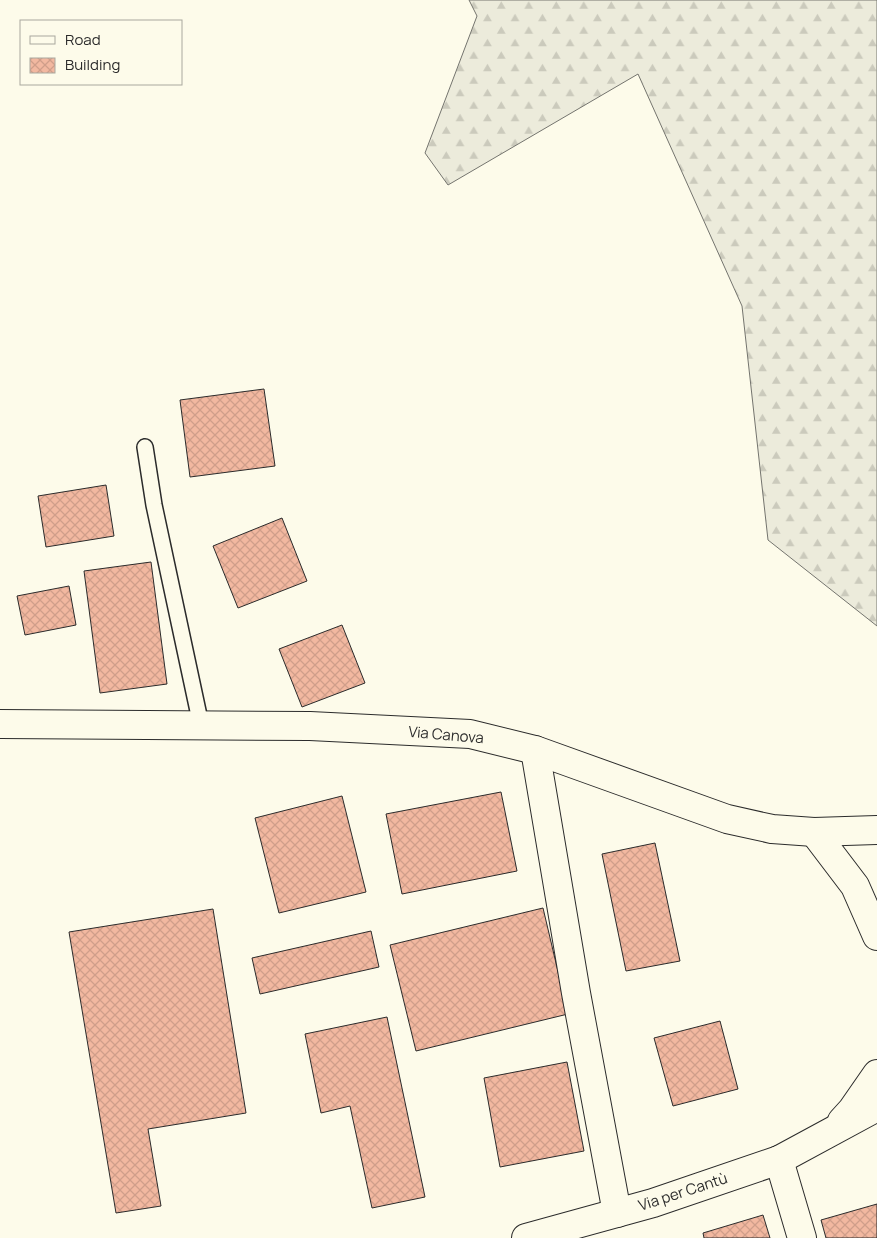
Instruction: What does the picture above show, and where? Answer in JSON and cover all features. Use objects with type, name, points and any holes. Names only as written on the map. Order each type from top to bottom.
[{"type":"street","name":"Via Canova","points":[[0,724],[310,726],[470,734],[535,750],[727,819],[772,829],[814,832],[877,830]]},
{"type":"street","points":[[535,750],[576,993],[617,1213]]},
{"type":"street","points":[[814,832],[855,886],[877,936]]},
{"type":"street","name":"Via per Cantù","points":[[835,1130],[852,1110],[877,1074]]},
{"type":"street","name":"Via per Cantù","points":[[535,1237],[653,1203],[779,1160],[877,1108]]},
{"type":"street","points":[[779,1160],[802,1238]]},
{"type":"lane","points":[[145,447],[154,505],[201,725]]},
{"type":"green space","points":[[469,0],[877,0],[877,626],[768,540],[742,306],[638,74],[448,185],[425,153],[477,16]]},
{"type":"building","points":[[264,389],[275,466],[190,477],[180,400]]},
{"type":"building","points":[[106,485],[114,536],[46,547],[38,496]]},
{"type":"building","points":[[282,518],[307,581],[238,608],[213,546]]},
{"type":"building","points":[[151,562],[167,684],[100,693],[84,571]]},
{"type":"building","points":[[69,586],[76,625],[25,635],[17,596]]},
{"type":"building","points":[[342,625],[365,683],[302,707],[279,649]]},
{"type":"building","points":[[501,792],[517,871],[402,894],[386,814]]},
{"type":"building","points":[[342,796],[366,892],[279,913],[255,818]]},
{"type":"building","points":[[655,843],[680,961],[626,971],[602,854]]},
{"type":"building","points":[[543,908],[568,1014],[416,1051],[390,945]]},
{"type":"building","points":[[213,909],[246,1113],[148,1129],[161,1206],[116,1213],[69,932]]},
{"type":"building","points":[[371,931],[379,967],[260,994],[252,958]]},
{"type":"building","points":[[387,1017],[425,1197],[372,1208],[350,1106],[321,1113],[305,1034]]},
{"type":"building","points":[[720,1021],[738,1089],[673,1106],[654,1038]]},
{"type":"building","points":[[567,1062],[584,1151],[500,1167],[484,1078]]},
{"type":"building","points":[[877,1204],[877,1238],[826,1238],[821,1220]]},
{"type":"building","points":[[763,1215],[770,1238],[704,1238],[703,1233]]}]
